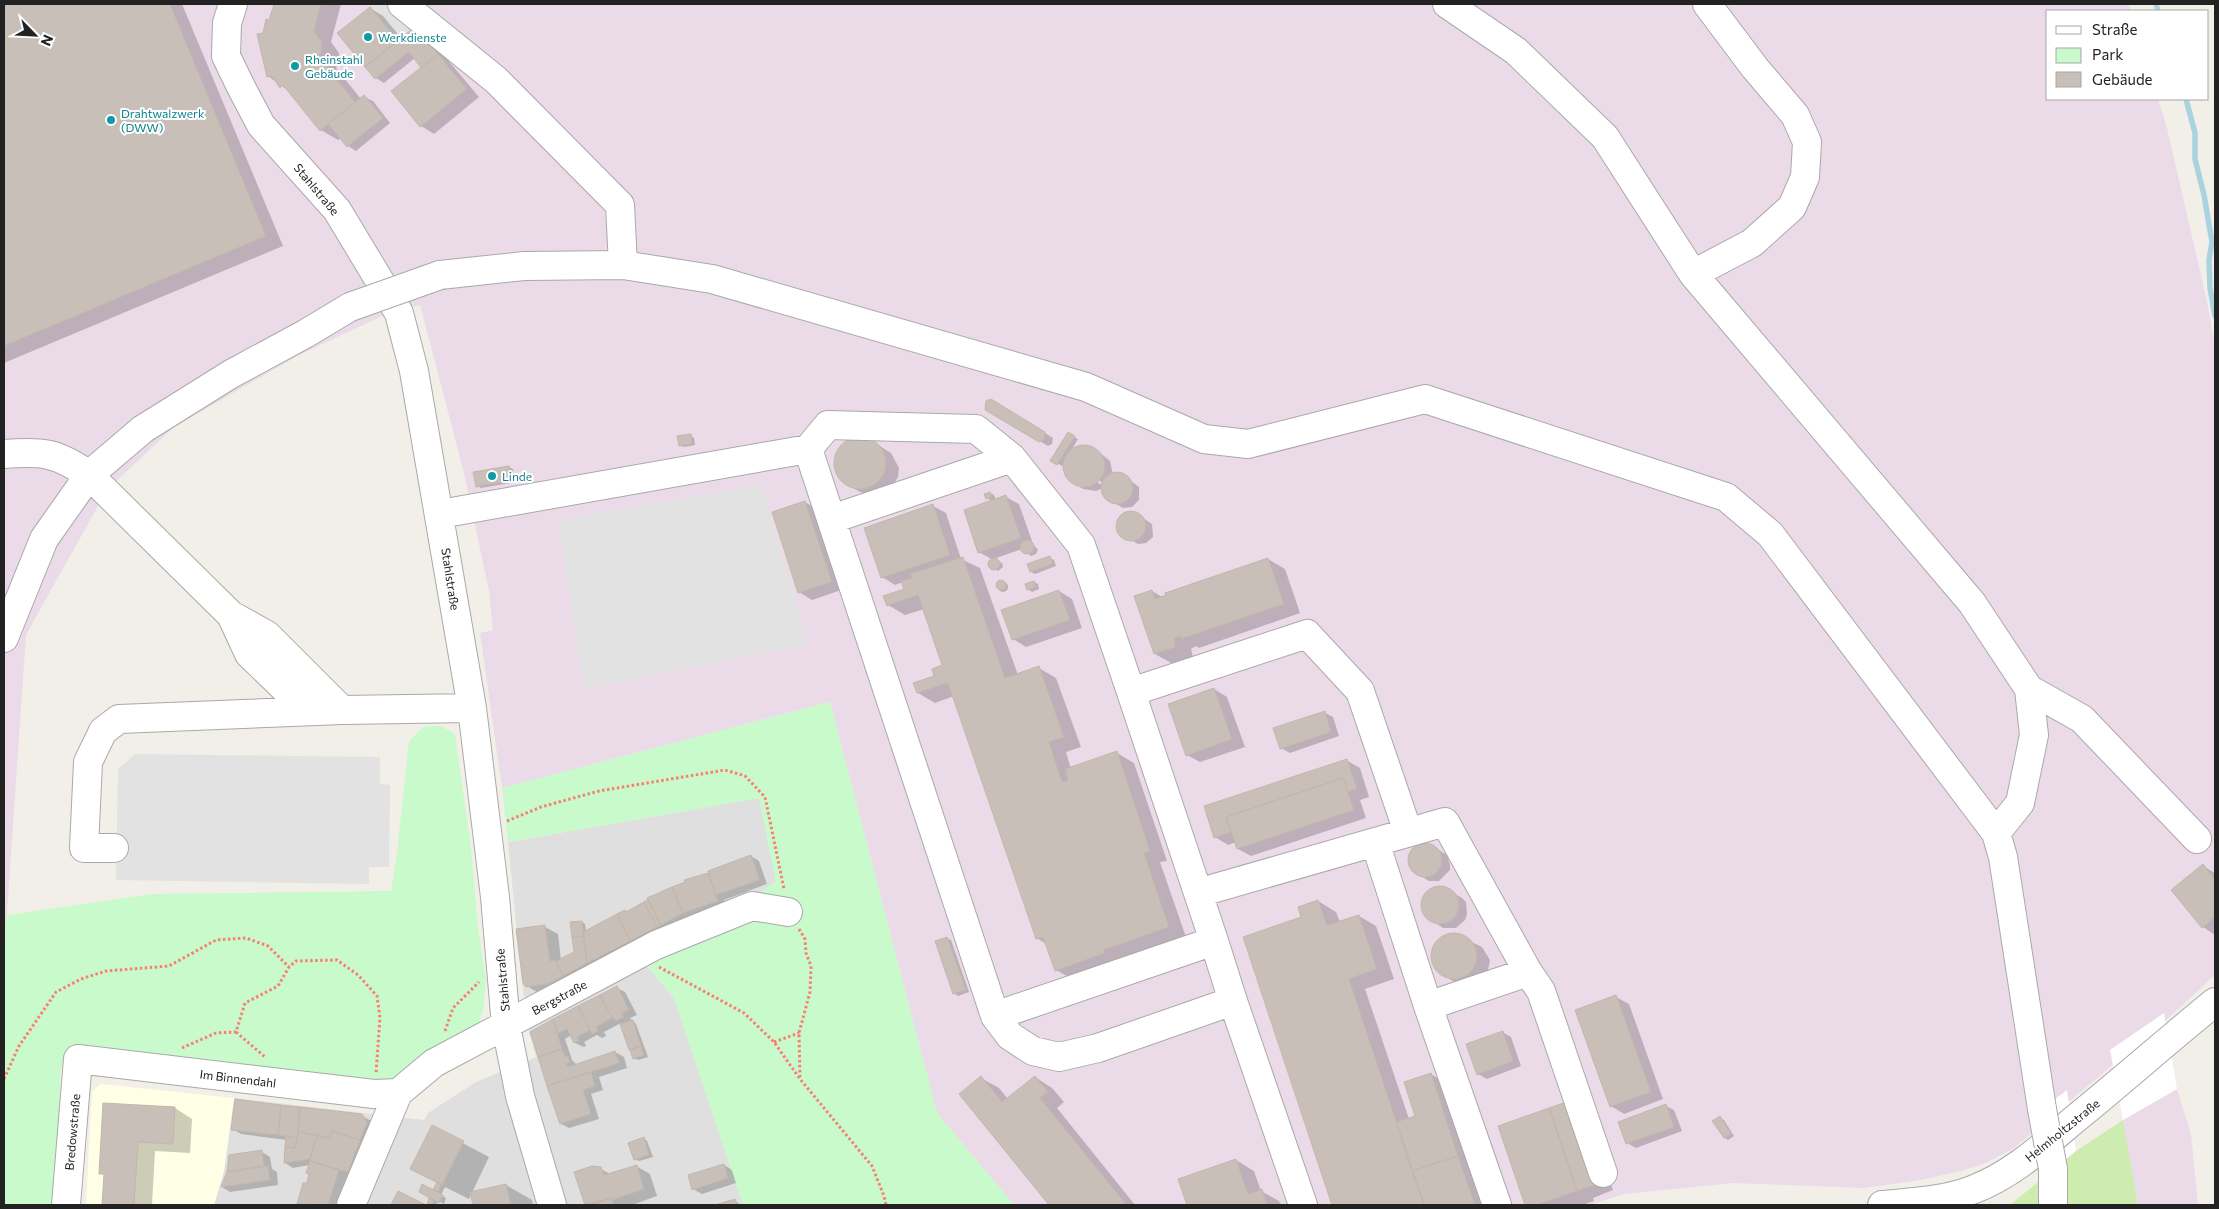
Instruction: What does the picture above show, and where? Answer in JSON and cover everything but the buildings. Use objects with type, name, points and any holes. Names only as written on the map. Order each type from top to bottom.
[{"type":"street","name":"Stahlstraße","points":[[233,4],[227,23],[226,56],[240,87],[261,125],[337,210],[399,313],[414,371],[472,708],[495,897],[506,1026],[520,1096],[552,1205]]},
{"type":"street","points":[[402,4],[496,80],[620,205],[623,265]]},
{"type":"street","points":[[1447,4],[1516,51],[1605,137],[1693,274],[1972,602],[2029,689],[2034,735],[2020,803],[1996,833]]},
{"type":"street","points":[[1693,274],[1752,243],[1792,207],[1804,177],[1807,142],[1796,114],[1755,68],[1707,4]]},
{"type":"street","points":[[4,638],[44,539],[88,475],[143,430],[231,374],[350,307],[440,275],[524,266],[623,265],[712,279],[1086,387],[1204,439],[1248,444],[1425,400],[1726,497],[1770,534],[1996,833],[2003,857],[2052,1169],[2053,1205]]},
{"type":"street","points":[[440,514],[808,449],[828,425],[976,429],[1012,458],[1081,545],[1303,1205]]},
{"type":"street","points":[[808,449],[995,1016],[1010,1036],[1033,1052],[1060,1057],[1098,1048],[1233,1001]]},
{"type":"street","points":[[4,454],[38,452],[69,461],[88,475],[231,615],[267,635],[342,710]]},
{"type":"street","points":[[832,519],[1012,458]]},
{"type":"street","points":[[231,615],[249,654],[308,711]]},
{"type":"street","points":[[1131,692],[1307,634],[1360,691],[1408,832]]},
{"type":"street","points":[[2029,689],[2082,719],[2197,839]]},
{"type":"street","points":[[114,848],[84,848],[88,762],[103,730],[120,719],[308,711],[472,708]]},
{"type":"street","points":[[1198,893],[1446,822],[1528,972],[1542,991],[1603,1173]]},
{"type":"street","points":[[1375,842],[1428,1006],[1497,1205]]},
{"type":"street","name":"Bergstraße","points":[[351,1205],[386,1094],[434,1063],[656,945],[752,906],[788,912]]},
{"type":"street","points":[[995,1016],[1214,941]]},
{"type":"street","points":[[1428,1006],[1528,972]]},
{"type":"street","name":"Helmholtzstraße","points":[[1882,1205],[1946,1198],[1972,1190],[2010,1171],[2036,1153],[2215,1002]]},
{"type":"street","name":"Im Binnendahl","points":[[78,1059],[386,1094]]},
{"type":"street","name":"Bredowstraße","points":[[66,1205],[78,1059]]},
{"type":"path","points":[[486,823],[503,823],[540,807],[600,791],[662,779],[725,770],[746,776],[765,797],[788,912],[805,939],[806,953],[811,966],[810,992],[799,1033],[800,1079]]},
{"type":"path","points":[[4,1079],[19,1046],[56,992],[81,978],[106,971],[169,966],[216,940],[246,938],[268,946],[288,967],[296,961],[337,960],[358,975],[377,996],[386,1094]]},
{"type":"path","points":[[656,945],[648,961],[744,1014],[774,1042],[800,1079],[872,1166],[886,1205]]},
{"type":"path","points":[[434,1063],[453,1008],[500,960]]},
{"type":"path","points":[[774,1042],[799,1033]]},
{"type":"shaded area","points":[[4,4],[2129,4],[2131,10],[2046,10],[2046,100],[2158,100],[2167,128],[2206,297],[2215,346],[2215,975],[2165,1021],[2014,1148],[1986,1163],[1961,1171],[1920,1180],[1864,1188],[1733,1183],[1624,1194],[1590,1205],[1014,1205],[937,1113],[830,702],[502,788],[480,633],[493,630],[489,591],[464,473],[420,305],[382,316],[299,355],[174,427],[107,490],[26,635],[4,957]]},
{"type":"shaded area","points":[[368,4],[387,4],[409,32],[398,41]]},
{"type":"shaded area","points":[[761,485],[809,644],[584,689],[558,520]]},
{"type":"shaded area","points":[[135,754],[380,757],[380,784],[390,785],[389,867],[369,867],[369,884],[116,880],[118,769]]},
{"type":"shaded area","points":[[759,798],[776,882],[648,967],[674,998],[743,1205],[214,1205],[224,1171],[234,1098],[424,1120],[428,1113],[476,1082],[536,1057],[529,1031],[522,984],[508,842]]},
{"type":"shaded area","points":[[101,1084],[234,1098],[224,1171],[214,1205],[86,1205],[92,1091]]},
{"type":"shaded area","points":[[2177,1089],[2191,1134],[2198,1205],[2138,1205],[2123,1120]]},
{"type":"green space","points":[[830,702],[937,1113],[1014,1205],[743,1205],[674,998],[647,967],[776,882],[759,798],[508,842],[502,788]]},
{"type":"green space","points":[[441,726],[455,734],[471,848],[478,927],[486,981],[483,1011],[477,1029],[386,1083],[70,1054],[61,1067],[54,1205],[4,1205],[4,957],[7,915],[153,894],[391,891],[409,741],[423,727]]},
{"type":"green space","points":[[2123,1120],[2138,1205],[2010,1205],[2076,1151]]},
{"type":"pier","points":[[2164,1013],[2177,1089],[2123,1120],[2110,1050]]},
{"type":"pier","points":[[2067,1090],[2076,1151],[2040,1179],[2036,1153],[2042,1109]]},
{"type":"waterway","points":[[2156,4],[2158,10]]},
{"type":"waterway","points":[[2186,100],[2195,133],[2195,159],[2204,195],[2212,242],[2209,260],[2210,288],[2215,316]]},
{"type":"place","name":"Werkdienste","points":[[368,37]]},
{"type":"place","name":"Rheinstahl Gebäude","points":[[295,66]]},
{"type":"place","name":"Drahtwalzwerk (DWW)","points":[[111,120]]},
{"type":"place","name":"Linde","points":[[492,476]]}]
